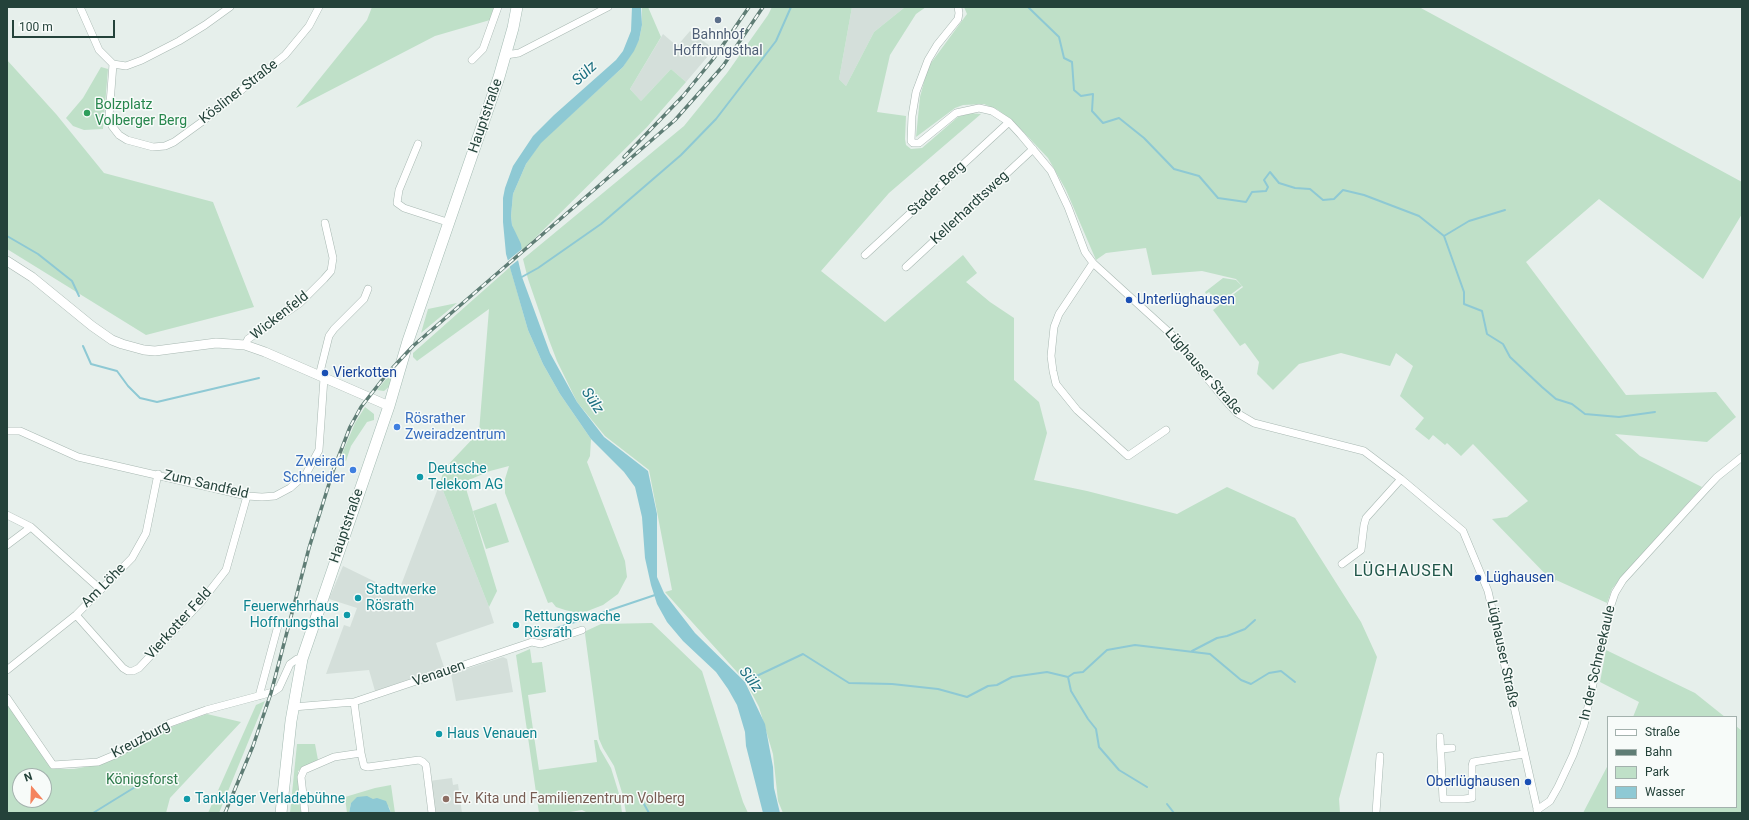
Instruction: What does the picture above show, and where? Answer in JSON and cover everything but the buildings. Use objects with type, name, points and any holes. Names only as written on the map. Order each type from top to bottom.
[{"type":"main road","name":"Hauptstraße","points":[[281,813],[293,707],[302,659],[388,406],[408,341],[450,223],[506,55],[514,28],[517,7]]},
{"type":"street","points":[[80,7],[97,48],[105,58],[113,64],[126,66],[164,50],[205,25],[230,7]]},
{"type":"street","name":"Kösliner Straße","points":[[113,64],[109,117],[112,126],[119,135],[127,140],[153,147],[164,146],[174,142],[203,121],[285,55],[309,26],[319,7]]},
{"type":"street","points":[[472,60],[483,49],[498,7]]},
{"type":"street","points":[[506,55],[519,53],[608,7]]},
{"type":"street","name":"Lüghauser Straße","points":[[958,7],[958,19],[937,45],[928,60],[918,85],[912,116],[911,141],[913,143],[919,142],[951,116],[964,110],[987,108],[1009,122],[1046,164],[1068,207],[1085,252],[1093,263],[1172,335],[1225,400],[1244,418],[1254,423],[1364,451],[1401,479],[1463,531],[1470,545],[1490,598],[1537,812]]},
{"type":"street","name":"Stader Berg","points":[[865,255],[1009,122]]},
{"type":"street","points":[[418,144],[398,190],[397,203],[404,208],[450,223]]},
{"type":"street","name":"Kellerhardtsweg","points":[[906,267],[1033,149]]},
{"type":"street","name":"Wickenfeld","points":[[245,345],[248,340],[300,303],[331,271],[333,258],[325,223]]},
{"type":"street","points":[[7,261],[32,276],[92,326],[112,340],[122,344],[144,350],[155,351],[181,349],[216,343],[245,345],[265,352],[388,406]]},
{"type":"street","points":[[1093,263],[1059,314],[1054,327],[1051,356],[1056,384],[1077,410],[1128,456],[1166,430]]},
{"type":"street","points":[[322,377],[330,336],[334,329],[364,299],[368,289]]},
{"type":"street","name":"Zum Sandfeld","points":[[7,431],[20,431],[78,457],[158,474],[247,496],[262,498],[275,496],[290,488],[306,474],[319,450],[322,377]]},
{"type":"street","name":"In der Schneekaule","points":[[1537,812],[1550,801],[1558,787],[1573,755],[1584,725],[1609,611],[1615,593],[1623,580],[1704,491],[1742,457]]},
{"type":"street","name":"Am Löhe","points":[[7,670],[76,615],[132,558],[146,533],[158,474]]},
{"type":"street","points":[[1342,564],[1361,550],[1366,518],[1401,479]]},
{"type":"street","name":"Vierkotter Feld","points":[[76,615],[123,668],[128,671],[133,671],[139,668],[201,602],[226,570],[247,496]]},
{"type":"street","points":[[7,516],[31,528],[100,589]]},
{"type":"street","points":[[7,545],[31,528]]},
{"type":"street","points":[[259,696],[279,622]]},
{"type":"street","name":"Venauen","points":[[293,707],[354,702],[532,642],[541,644],[582,630]]},
{"type":"street","name":"Kreuzburg","points":[[7,698],[53,765],[98,762],[117,754],[170,723],[206,710],[276,690],[279,688],[290,664],[297,659],[302,659]]},
{"type":"street","points":[[354,702],[364,766],[368,767],[419,760],[423,762],[426,765],[432,813]]},
{"type":"street","points":[[1440,737],[1443,799],[1451,800],[1472,798],[1472,766],[1474,762],[1524,754]]},
{"type":"street","points":[[1441,749],[1452,748]]},
{"type":"street","points":[[305,813],[301,777],[304,770],[334,757],[361,753]]},
{"type":"street","points":[[1376,813],[1380,756]]},
{"type":"shaded area","points":[[852,7],[905,7],[874,32],[846,86],[839,79]]},
{"type":"shaded area","points":[[690,31],[714,49],[686,82],[671,69],[641,101],[630,89],[663,34],[677,46]]},
{"type":"shaded area","points":[[440,483],[494,623],[436,643],[444,667],[375,691],[369,670],[326,674],[344,625],[350,627],[357,608],[329,599],[343,566],[398,593]]},
{"type":"shaded area","points":[[503,657],[507,659],[513,692],[456,701],[451,674]]},
{"type":"shaded area","name":"Ev. Kita und Familienzentrum Volberg","points":[[452,778],[453,785],[458,784],[462,813],[433,813],[429,781]]},
{"type":"green space","points":[[372,7],[495,7],[490,20],[435,36],[296,108],[367,20]]},
{"type":"green space","points":[[642,7],[648,7],[661,37],[630,89],[641,101],[671,69],[686,82],[647,127],[522,251],[512,225],[511,216],[513,194],[526,164],[540,143],[623,67],[639,40],[642,25]]},
{"type":"green space","points":[[772,7],[852,7],[839,79],[846,86],[874,32],[905,7],[926,7],[916,14],[890,55],[877,112],[906,116],[905,139],[906,145],[911,149],[922,148],[958,117],[969,113],[981,114],[889,193],[821,271],[885,322],[963,255],[977,273],[966,282],[990,302],[1014,318],[1014,380],[1039,402],[1047,433],[1034,480],[1087,491],[1177,514],[1227,487],[1295,518],[1361,622],[1377,657],[1339,799],[1340,813],[783,813],[778,801],[773,754],[759,707],[746,682],[665,592],[672,590],[649,470],[605,436],[577,402],[557,361],[549,340],[528,279],[523,259],[684,126],[727,73],[768,15]]},
{"type":"green space","points":[[964,7],[1419,7],[1742,182],[1742,214],[1703,279],[1599,199],[1526,262],[1626,395],[1716,392],[1736,417],[1707,442],[1615,434],[1640,456],[1702,487],[1624,574],[1612,589],[1607,603],[1556,580],[1554,583],[1492,519],[1507,517],[1528,501],[1473,444],[1461,456],[1447,443],[1445,445],[1433,435],[1429,440],[1415,429],[1424,418],[1400,396],[1413,366],[1396,353],[1390,366],[1341,353],[1299,364],[1273,390],[1257,374],[1259,362],[1245,343],[1240,346],[1213,310],[1243,287],[1236,279],[1202,271],[1152,275],[1146,248],[1106,253],[1096,260],[1066,190],[1048,158],[1015,123],[998,110],[984,104],[963,105],[955,108],[916,137],[920,97],[928,67],[967,14]]},
{"type":"green space","points":[[7,60],[56,114],[104,173],[213,202],[254,307],[146,335],[7,249]]},
{"type":"green space","points":[[101,67],[108,69],[103,129],[84,130],[73,126],[66,118],[83,98]]},
{"type":"green space","points":[[510,267],[528,330],[543,364],[560,394],[591,439],[590,456],[587,462],[625,561],[627,577],[618,594],[603,605],[585,612],[577,613],[556,607],[552,602],[548,603],[505,493],[505,479],[509,466],[490,471],[464,482],[497,591],[489,607],[440,483],[444,469],[479,432],[489,309],[417,361],[413,357],[413,353]]},
{"type":"green space","points":[[1223,278],[1236,280],[1242,286],[1218,304],[1209,292],[1206,294],[1205,292]]},
{"type":"green space","points":[[457,303],[421,333],[428,309]]},
{"type":"green space","points":[[393,375],[390,386],[384,391],[377,390],[387,378]]},
{"type":"green space","points":[[365,407],[374,414],[374,420],[367,422],[351,446],[346,461],[339,461],[355,423]]},
{"type":"green space","points":[[496,503],[509,542],[486,549],[473,511]]},
{"type":"green space","points":[[652,623],[702,671],[743,802],[748,813],[626,813],[623,796],[614,766],[599,739],[585,634],[586,631],[601,624]]},
{"type":"green space","points":[[530,649],[532,663],[542,662],[546,692],[528,695],[539,770],[597,762],[594,740],[597,740],[600,749],[611,768],[620,797],[622,813],[588,813],[582,810],[564,813],[539,813],[516,655]]},
{"type":"green space","points":[[1606,650],[1695,693],[1724,716],[1633,716],[1639,702],[1600,682]]},
{"type":"green space","points":[[265,701],[219,813],[208,813],[256,705]]},
{"type":"green space","name":"Königsforst","points":[[7,704],[51,768],[12,768],[12,808],[52,808],[52,769],[74,769],[100,764],[171,727],[207,714],[241,722],[170,798],[166,813],[7,813]]},
{"type":"green space","points":[[1737,727],[1742,731],[1742,813],[1583,813],[1607,767],[1607,808],[1737,808]]},
{"type":"green space","points":[[297,744],[315,744],[318,760],[298,771],[301,813],[290,813]]},
{"type":"green space","points":[[391,785],[395,813],[391,813],[389,807],[373,799],[351,803],[349,813],[347,813],[345,797]]},
{"type":"water","points":[[632,7],[641,7],[642,25],[639,40],[634,51],[623,67],[541,143],[526,164],[513,194],[511,216],[512,225],[521,244],[522,251],[518,260],[522,277],[550,353],[577,402],[604,437],[648,471],[657,514],[657,577],[664,593],[695,633],[745,682],[765,724],[773,767],[774,788],[780,813],[763,813],[746,746],[745,732],[737,705],[728,689],[716,672],[683,641],[667,622],[657,604],[645,558],[642,517],[635,487],[624,472],[591,439],[560,394],[543,364],[528,330],[506,254],[503,222],[503,198],[513,166],[533,136],[554,115],[616,60],[623,51],[631,31]]},
{"type":"water","points":[[367,796],[373,799],[377,798],[386,801],[391,813],[349,813],[351,803],[357,797]]},
{"type":"pier","points":[[522,249],[524,251],[522,257],[508,268],[506,262]]},
{"type":"waterway","points":[[520,278],[538,268],[601,224],[681,155],[716,119],[776,41],[791,7]]},
{"type":"waterway","points":[[1028,7],[1059,37],[1064,58],[1072,62],[1074,90],[1081,96],[1093,94],[1092,111],[1103,123],[1119,118],[1144,138],[1174,169],[1199,176],[1218,198],[1246,202],[1252,192],[1266,191],[1268,187],[1264,180],[1270,172],[1279,183],[1295,188],[1310,189],[1323,200],[1334,199],[1343,190],[1364,195],[1419,216],[1444,236],[1464,292],[1464,304],[1482,311],[1487,334],[1503,344],[1510,357],[1556,399],[1572,404],[1585,414],[1619,417],[1655,412]]},
{"type":"waterway","points":[[1444,236],[1469,221],[1505,210]]},
{"type":"waterway","points":[[7,236],[38,254],[72,281],[79,296]]},
{"type":"waterway","points":[[83,346],[91,364],[117,371],[128,386],[140,398],[157,402],[259,378]]},
{"type":"waterway","points":[[539,634],[655,595]]},
{"type":"waterway","points":[[1192,651],[1217,638],[1245,629],[1255,620]]},
{"type":"waterway","name":"Sülz","points":[[744,682],[803,654],[849,683],[892,684],[938,689],[967,697],[988,686],[997,685],[1012,677],[1047,672],[1068,677],[1074,673],[1083,672],[1107,650],[1135,645],[1210,654],[1241,680],[1251,684],[1269,673],[1281,671],[1295,682]]},
{"type":"waterway","points":[[1068,677],[1071,691],[1096,729],[1099,747],[1119,770],[1147,787]]},
{"type":"waterway","points":[[93,813],[140,784],[168,781]]},
{"type":"waterway","points":[[644,804],[649,813]]},
{"type":"waterway","points":[[1167,804],[1174,813]]},
{"type":"railway","points":[[624,157],[683,96],[714,58],[749,7]]},
{"type":"railway","points":[[225,813],[253,746],[271,693],[309,548],[333,471],[350,427],[361,407],[386,375],[413,346],[675,120],[723,66],[763,7]]},
{"type":"place","name":"Bahnhof Hoffnungsthal","points":[[718,20]]},
{"type":"place","name":"Bolzplatz Volberger Berg","points":[[87,113]]},
{"type":"place","name":"Unterlüghausen","points":[[1129,300]]},
{"type":"place","name":"Vierkotten","points":[[325,373]]},
{"type":"place","name":"Rösrather Zweiradzentrum","points":[[397,427]]},
{"type":"place","name":"Zweirad Schneider","points":[[353,470]]},
{"type":"place","name":"Deutsche Telekom AG","points":[[420,477]]},
{"type":"place","name":"Lüghausen","points":[[1478,578]]},
{"type":"place","name":"Stadtwerke Rösrath","points":[[358,598]]},
{"type":"place","name":"Feuerwehrhaus Hoffnungsthal","points":[[347,615]]},
{"type":"place","name":"Rettungswache Rösrath","points":[[516,625]]},
{"type":"place","name":"Haus Venauen","points":[[439,734]]},
{"type":"place","name":"Oberlüghausen","points":[[1528,782]]},
{"type":"place","name":"Tanklager Verladebühne","points":[[187,799]]},
{"type":"place","name":"Ev. Kita und Familienzentrum Volberg","points":[[446,799]]},
{"type":"district","name":"LÜGHAUSEN","points":[[1404,572]]}]
